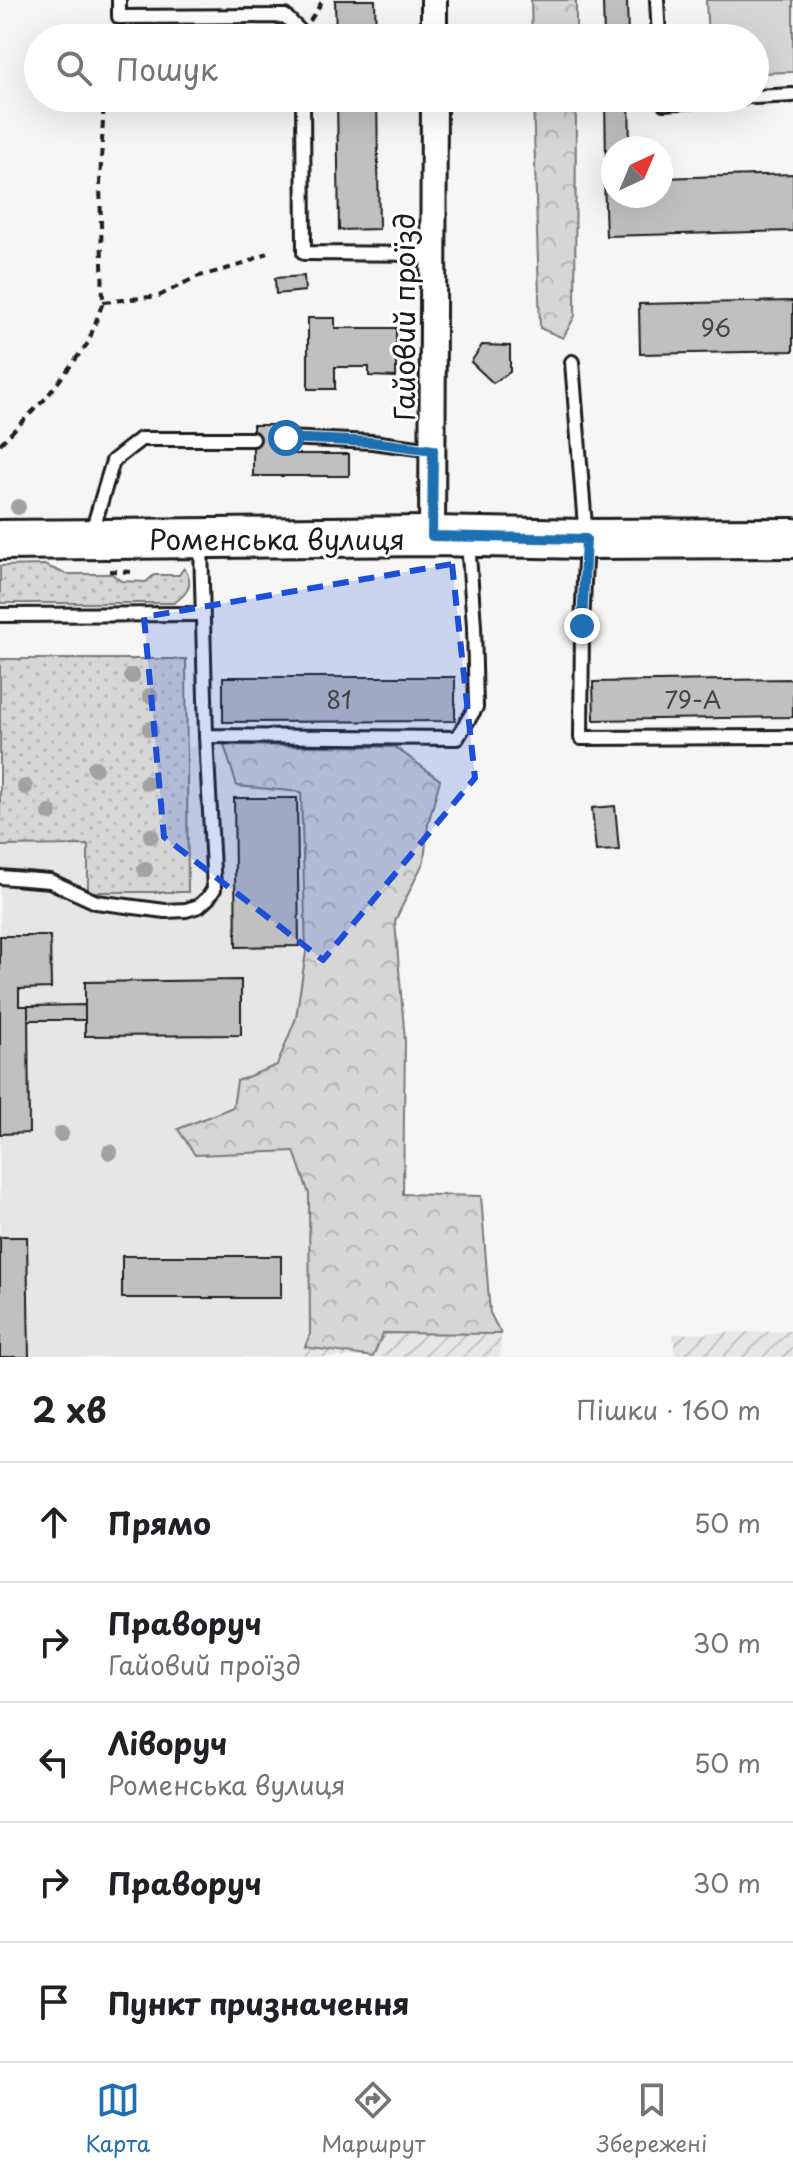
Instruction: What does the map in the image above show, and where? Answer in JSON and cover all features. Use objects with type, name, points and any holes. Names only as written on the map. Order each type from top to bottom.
[{"type":"main road","name":"Роменська вулиця","points":[[0,540],[793,538]]},
{"type":"street","points":[[434,0],[434,24]]},
{"type":"street","name":"Гайовий проїзд","points":[[434,112],[433,450],[450,537]]},
{"type":"lane","points":[[119,0],[119,17],[285,16],[293,24]]},
{"type":"lane","points":[[657,0],[658,24]]},
{"type":"lane","points":[[769,96],[793,95]]},
{"type":"lane","points":[[303,112],[304,253],[433,254]]},
{"type":"lane","points":[[572,362],[586,539],[581,738],[793,737]]},
{"type":"lane","points":[[286,438],[372,442],[433,450]]},
{"type":"lane","points":[[89,539],[113,461],[141,439],[253,439]]},
{"type":"lane","points":[[206,736],[457,738],[476,707],[474,626],[450,537]]},
{"type":"lane","points":[[0,877],[50,881],[96,902],[165,911],[199,906],[214,889],[201,538]]},
{"type":"lane","points":[[0,615],[202,614]]},
{"type":"path","points":[[0,444],[46,398],[88,343],[103,302],[100,184],[103,112]]},
{"type":"path","points":[[103,302],[159,296],[196,277],[241,265],[267,253]]},
{"type":"highlighted area","points":[[452,564],[475,778],[323,960],[164,837],[144,617]]},
{"type":"shaded area","points":[[0,659],[186,659],[187,747],[395,747],[440,780],[428,824],[424,861],[395,921],[405,1041],[403,1194],[481,1196],[490,1313],[501,1334],[383,1333],[373,1357],[306,1347],[302,1357],[0,1357]]},
{"type":"shaded area","points":[[793,1331],[793,1357],[675,1357],[673,1334]]},
{"type":"shaded area","points":[[383,1333],[501,1334],[500,1357],[373,1357]]},
{"type":"shaded area","points":[[305,1347],[373,1357],[302,1357]]},
{"type":"green space","points":[[531,0],[576,0],[576,24],[532,24]]},
{"type":"green space","points":[[706,0],[793,0],[793,72],[769,73],[769,24],[707,24]]},
{"type":"green space","points":[[533,112],[576,112],[575,316],[563,338],[540,328]]},
{"type":"green space","points":[[44,565],[66,574],[112,574],[121,581],[146,582],[154,575],[179,575],[184,568],[189,583],[183,596],[174,603],[0,603],[0,566]]},
{"type":"green space","points":[[0,659],[186,659],[188,892],[88,892],[88,845],[0,846]]},
{"type":"green space","points":[[224,745],[395,747],[440,780],[428,824],[424,861],[395,921],[405,1041],[403,1194],[481,1196],[490,1313],[501,1334],[383,1333],[373,1357],[305,1347],[310,1334],[309,1194],[294,1151],[195,1155],[178,1129],[233,1107],[237,1081],[277,1065],[296,1018],[306,952],[301,792],[237,786]]},
{"type":"building","points":[[335,0],[375,0],[376,24],[336,24]]},
{"type":"building","points":[[603,1],[627,1],[628,24],[604,24]]},
{"type":"building","points":[[337,112],[377,112],[379,229],[339,230]]},
{"type":"building","points":[[605,112],[629,112],[630,136],[606,136]]},
{"type":"building","points":[[793,174],[793,231],[606,236],[605,208],[673,208],[673,178]]},
{"type":"building","points":[[304,276],[305,291],[276,294],[275,278]]},
{"type":"building","points":[[793,301],[793,351],[640,354],[639,304]]},
{"type":"building","points":[[308,318],[335,318],[335,328],[396,328],[396,377],[369,376],[369,367],[335,367],[335,389],[308,389]]},
{"type":"building","points":[[482,345],[510,346],[510,372],[493,383],[471,362]]},
{"type":"building","points":[[253,425],[286,425],[286,454],[349,454],[349,476],[253,476]]},
{"type":"building","points":[[223,677],[455,677],[455,721],[223,722]]},
{"type":"building","points":[[793,679],[793,717],[594,720],[593,682]]},
{"type":"building","points":[[234,798],[297,798],[299,946],[236,947]]},
{"type":"building","points":[[615,806],[619,850],[596,851],[592,808]]},
{"type":"building","points":[[0,936],[50,936],[51,988],[19,989],[19,1006],[28,1006],[29,1133],[0,1134]]},
{"type":"building","points":[[241,980],[241,1035],[85,1036],[85,982]]},
{"type":"building","points":[[85,1005],[85,1020],[28,1020],[28,1006]]},
{"type":"building","points":[[0,1237],[27,1237],[29,1357],[0,1357]]},
{"type":"building","points":[[122,1256],[281,1256],[281,1298],[122,1298]]},
{"type":"route","points":[[286,438],[372,442],[433,450],[432,536],[586,539],[582,626]]}]
